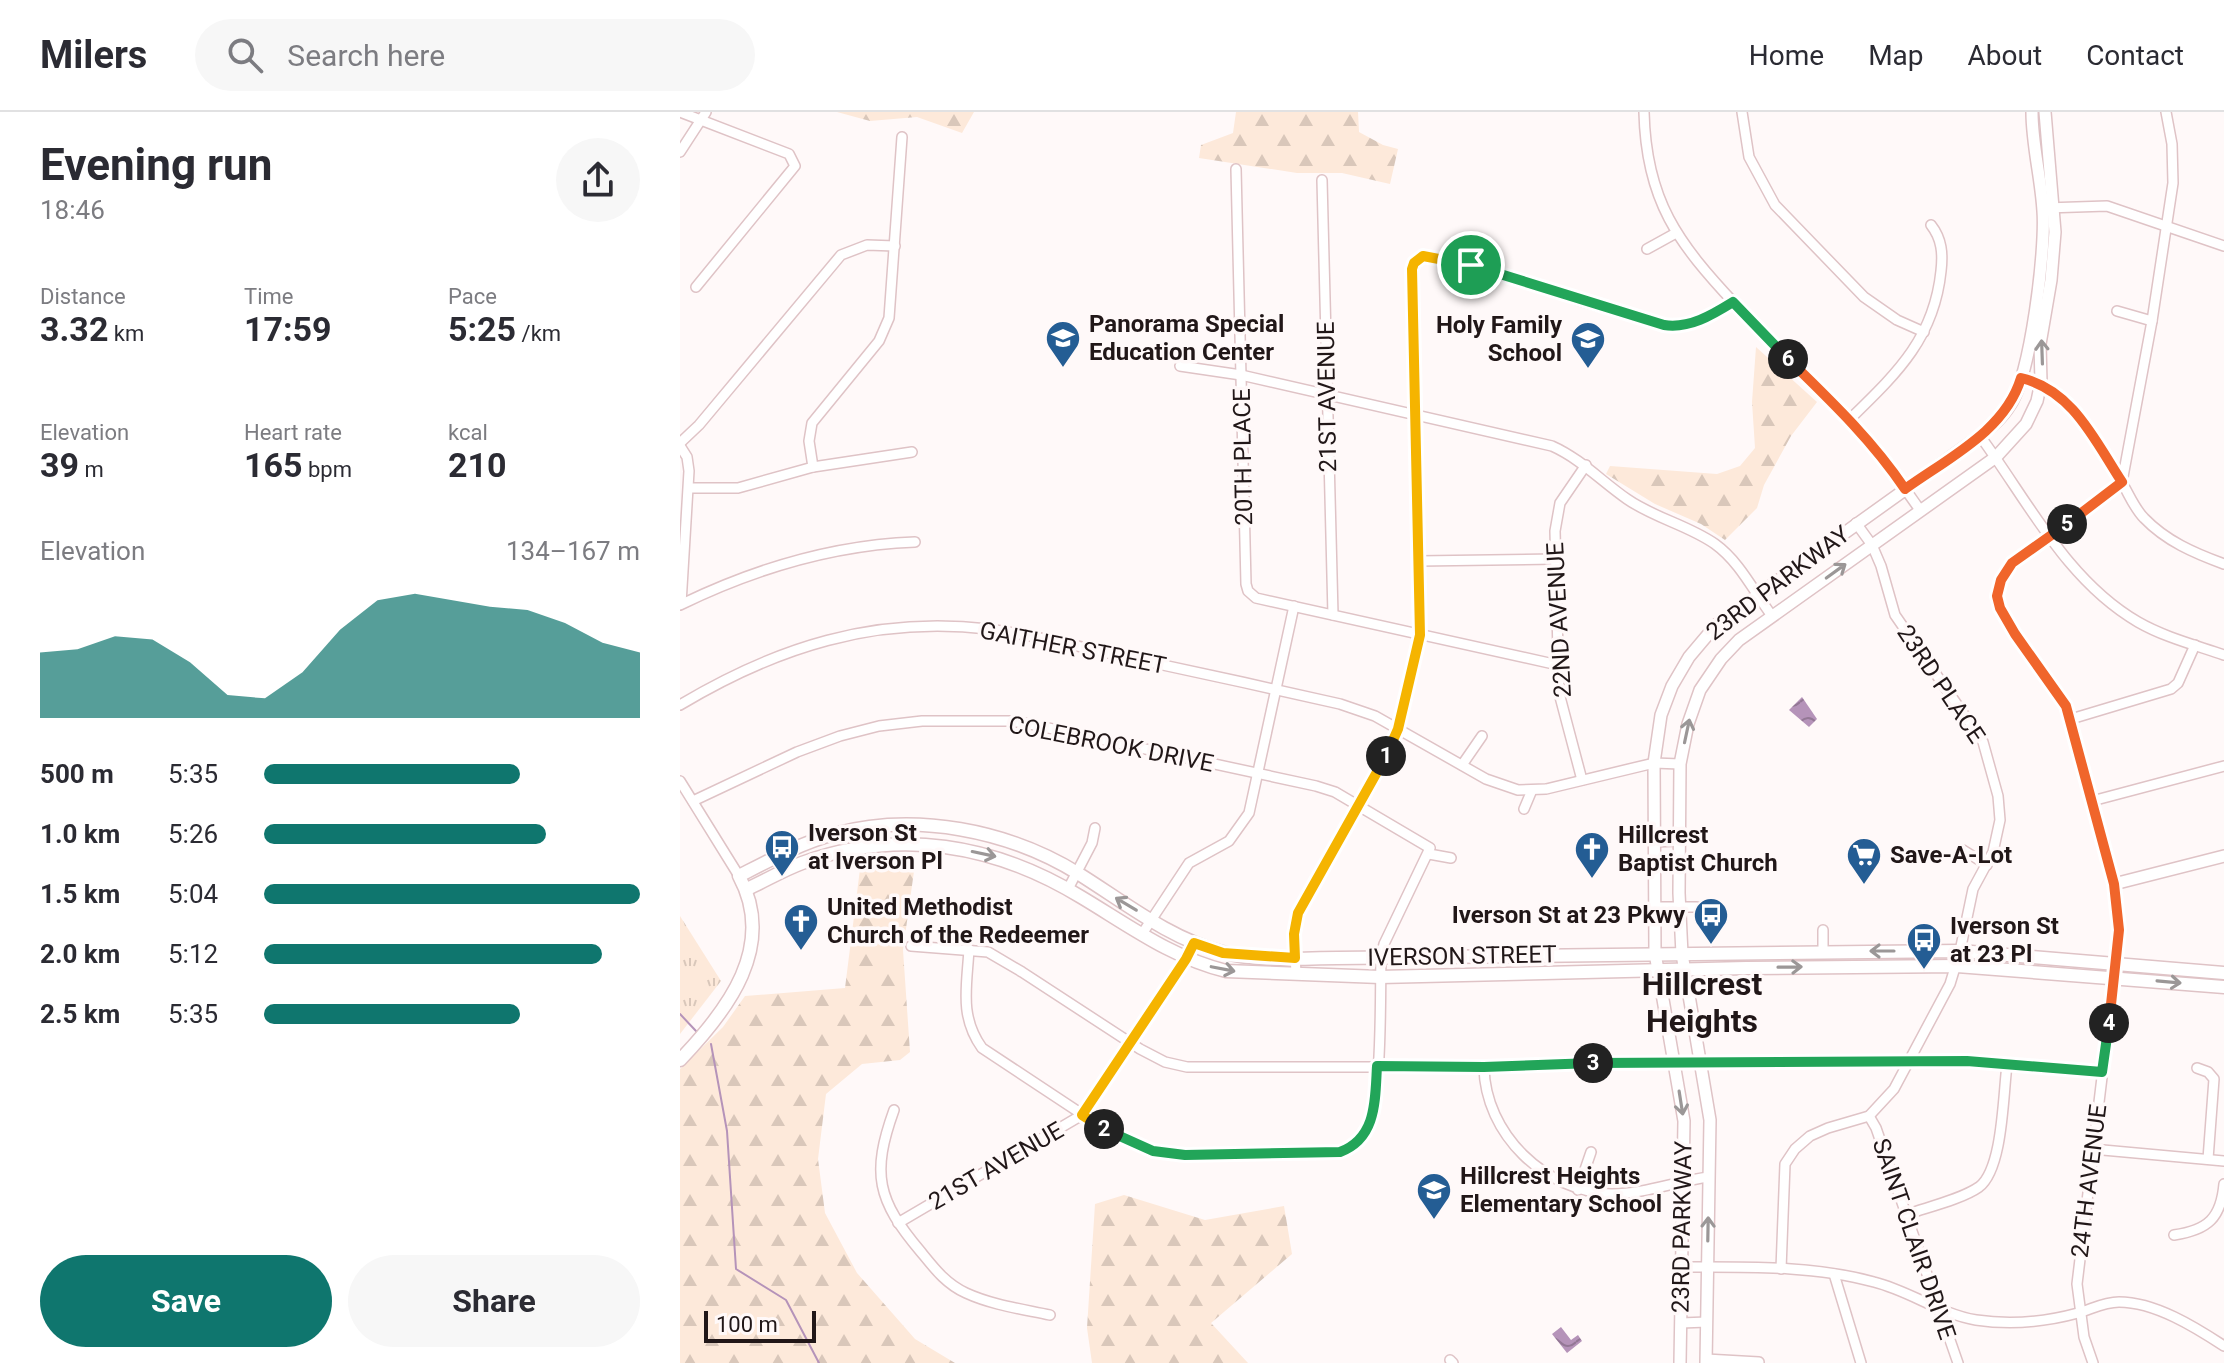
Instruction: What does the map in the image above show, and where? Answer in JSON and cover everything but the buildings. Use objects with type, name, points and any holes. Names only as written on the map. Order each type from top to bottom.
[{"type":"main road","name":"IVERSON STREET","points":[[739,876],[794,849],[834,834],[916,826],[964,831],[1006,840],[1042,854],[1194,943],[1223,953],[1295,958],[1960,951],[2224,973]]},
{"type":"main road","name":"IVERSON STREET","points":[[747,889],[792,867],[837,853],[864,847],[913,845],[995,856],[1033,870],[1186,959],[1226,971],[1380,977],[1957,966],[2224,987]]},
{"type":"main road","points":[[680,1060],[719,1016],[740,983],[752,925],[747,889],[739,876]]},
{"type":"street","points":[[680,112],[704,116],[789,154],[795,166],[696,287]]},
{"type":"street","points":[[1644,112],[1646,147],[1663,208],[1694,260],[1882,454],[1920,510]]},
{"type":"street","points":[[1742,112],[1749,157],[1775,205],[1864,297],[1897,320],[1924,332]]},
{"type":"street","name":"23RD PARKWAY","points":[[1680,1363],[1684,1121],[1655,953],[1654,763],[1661,715],[1678,673],[1702,640],[1756,594],[1980,436],[2011,405],[2021,378],[2049,208],[2032,132],[2032,112]]},
{"type":"street","name":"23RD PARKWAY","points":[[1706,1361],[1710,1120],[1684,970],[1678,865],[1680,764],[1693,706],[1705,681],[1739,640],[1996,457],[2026,424],[2037,401],[2041,382],[2040,344],[2053,258],[2045,112]]},
{"type":"street","points":[[2122,482],[2167,225],[2174,161],[2166,112]]},
{"type":"street","points":[[680,152],[704,116]]},
{"type":"street","points":[[813,467],[809,441],[812,423],[879,341],[887,325],[902,137]]},
{"type":"street","name":"20TH PLACE","points":[[1236,169],[1246,584],[1248,591],[1256,598],[1294,606]]},
{"type":"street","name":"21ST AVENUE","points":[[1322,180],[1333,615]]},
{"type":"street","points":[[2049,208],[2107,206],[2224,246]]},
{"type":"street","points":[[1850,419],[1909,359],[1934,312],[1942,259],[1938,233],[1931,225]]},
{"type":"street","points":[[1647,249],[1676,233]]},
{"type":"street","points":[[895,246],[867,245],[841,255],[680,444],[688,463],[689,488],[680,604],[733,580],[815,555],[915,542]]},
{"type":"street","points":[[1296,974],[1294,934],[1298,913],[1383,765],[1398,729],[1420,635],[1412,269],[1421,257],[1435,258],[1512,277],[1617,313],[1674,327],[1693,323],[1733,302]]},
{"type":"street","points":[[2117,311],[2152,321]]},
{"type":"street","points":[[1180,366],[1241,375],[1552,446],[1586,465],[1632,502],[1712,542],[1735,562],[1772,616]]},
{"type":"street","points":[[2021,378],[2041,382],[2072,408],[2142,516],[2167,538],[2224,564]]},
{"type":"street","points":[[1980,436],[2085,580],[2141,624],[2224,655]]},
{"type":"street","points":[[689,488],[738,488],[813,467],[912,452]]},
{"type":"street","name":"22ND AVENUE","points":[[1582,780],[1562,707],[1555,531],[1560,503],[1586,465]]},
{"type":"street","name":"24TH AVENUE","points":[[2093,1363],[2079,1313],[2079,1254],[2119,930],[2114,884],[2071,719],[2060,696],[2007,620],[1997,596],[2001,580],[2012,563],[2122,482]]},
{"type":"street","name":"23RD PLACE","points":[[1856,523],[1872,545],[1895,615],[1983,742],[1998,796],[2000,820],[1999,834],[1987,865],[1973,889],[1957,966],[1910,1061],[1888,1097],[1869,1116]]},
{"type":"street","points":[[1419,561],[1555,559]]},
{"type":"street","points":[[1142,934],[1189,863],[1223,846],[1238,830],[1250,810],[1294,606],[1558,665]]},
{"type":"street","name":"GAITHER STREET","points":[[680,705],[750,666],[802,646],[902,627],[950,626],[1020,634],[1358,709],[1498,785],[1532,790],[1654,763],[1680,764]]},
{"type":"street","points":[[2071,719],[2171,689],[2178,683],[2195,645]]},
{"type":"street","name":"COLEBROOK DRIVE","points":[[693,801],[797,752],[879,726],[922,721],[1009,721],[1316,786],[1335,792],[1360,806],[1429,851]]},
{"type":"street","points":[[1462,765],[1482,736]]},
{"type":"street","points":[[2092,801],[2224,766]]},
{"type":"street","points":[[680,781],[739,876]]},
{"type":"street","points":[[1524,809],[1532,790]]},
{"type":"street","points":[[1068,889],[1092,843],[1095,828]]},
{"type":"street","points":[[1654,842],[1678,841]]},
{"type":"street","points":[[1963,850],[1987,865]]},
{"type":"street","points":[[969,949],[966,1014],[974,1037],[982,1048],[1109,1132],[1153,1151],[1185,1155],[1323,1154],[1350,1149],[1366,1133],[1373,1113],[1384,944],[1429,851],[1451,858]]},
{"type":"street","points":[[2114,884],[2224,856]]},
{"type":"street","points":[[1654,867],[1678,865]]},
{"type":"street","points":[[1654,907],[1697,907]]},
{"type":"street","points":[[1823,930],[1823,952]]},
{"type":"street","name":"21ST AVENUE","points":[[898,1223],[1082,1115],[1194,943]]},
{"type":"street","points":[[911,946],[988,952],[1154,1058],[1187,1067],[1967,1061],[2102,1072]]},
{"type":"street","points":[[1908,1214],[1976,1189],[1991,1172],[2007,1065]]},
{"type":"street","points":[[1484,1067],[1484,1082],[1499,1124],[1524,1156],[1550,1177],[1578,1190],[1626,1193],[1709,1177]]},
{"type":"street","points":[[2197,1068],[2206,1070],[2214,1079],[2208,1159]]},
{"type":"street","points":[[894,1110],[881,1170],[886,1203],[898,1223],[940,1275],[958,1289],[980,1298],[1050,1315]]},
{"type":"street","points":[[1781,1269],[1785,1164],[1795,1149],[1810,1136],[1869,1116]]},
{"type":"street","name":"SAINT CLAIR DRIVE","points":[[1869,1116],[1908,1214],[1958,1363]]},
{"type":"street","points":[[2092,1149],[2224,1161]]},
{"type":"street","points":[[1578,1190],[1591,1152]]},
{"type":"street","points":[[2174,1235],[2198,1230],[2212,1219],[2221,1203],[2224,1184]]},
{"type":"street","points":[[1681,1267],[1781,1269],[1834,1274],[1877,1282],[1959,1317],[2006,1323],[2079,1313],[2111,1302],[2138,1304],[2193,1328],[2224,1346]]},
{"type":"street","points":[[1834,1274],[1861,1363]]},
{"type":"street","points":[[1681,1323],[1707,1322]]},
{"type":"street","points":[[1706,1361],[1759,1362]]},
{"type":"green space","points":[[837,112],[974,112],[962,133],[917,117],[870,121]]},
{"type":"green space","points":[[1236,112],[1358,112],[1359,132],[1398,149],[1390,184],[1342,173],[1297,173],[1199,158],[1201,145],[1233,133]]},
{"type":"green space","points":[[1756,347],[1817,402],[1791,436],[1764,485],[1757,508],[1725,540],[1701,524],[1655,504],[1606,474],[1610,466],[1717,474],[1740,466],[1755,448],[1752,402]]},
{"type":"green space","points":[[916,857],[903,950],[910,1052],[900,1060],[862,1064],[826,1094],[818,1159],[825,1213],[857,1273],[915,1339],[955,1363],[680,1363],[680,1069],[723,1027],[745,996],[845,988],[861,861]]},
{"type":"green space","points":[[680,916],[721,981],[680,1034]]},
{"type":"green space","points":[[1124,1195],[1205,1220],[1284,1206],[1292,1254],[1211,1323],[1248,1363],[1092,1363],[1087,1328],[1095,1204]]},
{"type":"water","points":[[1802,697],[1817,719],[1809,727],[1789,710]]},
{"type":"water","points":[[1561,1327],[1571,1340],[1578,1335],[1582,1341],[1567,1353],[1552,1334]]},
{"type":"waterway","points":[[680,1014],[696,1031]]},
{"type":"waterway","points":[[711,1044],[727,1131],[736,1269],[786,1300],[819,1363]]},
{"type":"place","name":"Panorama Special Education Center","points":[[1063,369]]},
{"type":"place","name":"Holy Family School","points":[[1588,370]]},
{"type":"place","name":"Iverson St at Iverson Pl","points":[[782,878]]},
{"type":"place","name":"Hillcrest Baptist Church","points":[[1592,880]]},
{"type":"place","name":"Save-A-Lot","points":[[1864,886]]},
{"type":"place","name":"Iverson St at 23 Pkwy","points":[[1711,946]]},
{"type":"place","name":"United Methodist Church of the Redeemer","points":[[801,952]]},
{"type":"place","name":"Iverson St at 23 Pl","points":[[1924,971]]},
{"type":"place","name":"Hillcrest Heights Elementary School","points":[[1434,1221]]},
{"type":"district","name":"Hillcrest Heights","points":[[1702,1002]]},
{"type":"route","points":[[1423,256],[1471,265],[1617,313],[1674,327],[1693,323],[1733,302],[1859,428],[1882,454],[1905,489],[1989,429],[2011,405],[2021,378],[2041,382],[2072,408],[2122,482],[2012,563],[2001,580],[1997,596],[2000,608],[2015,634],[2066,706],[2114,884],[2119,930],[2102,1072],[1967,1061],[1647,1061],[1484,1067],[1377,1066],[1373,1113],[1366,1133],[1350,1149],[1323,1154],[1185,1155],[1153,1151],[1128,1142],[1082,1115],[1194,943],[1223,953],[1295,958],[1294,934],[1298,913],[1383,765],[1398,729],[1420,635],[1412,269],[1423,256]]}]
